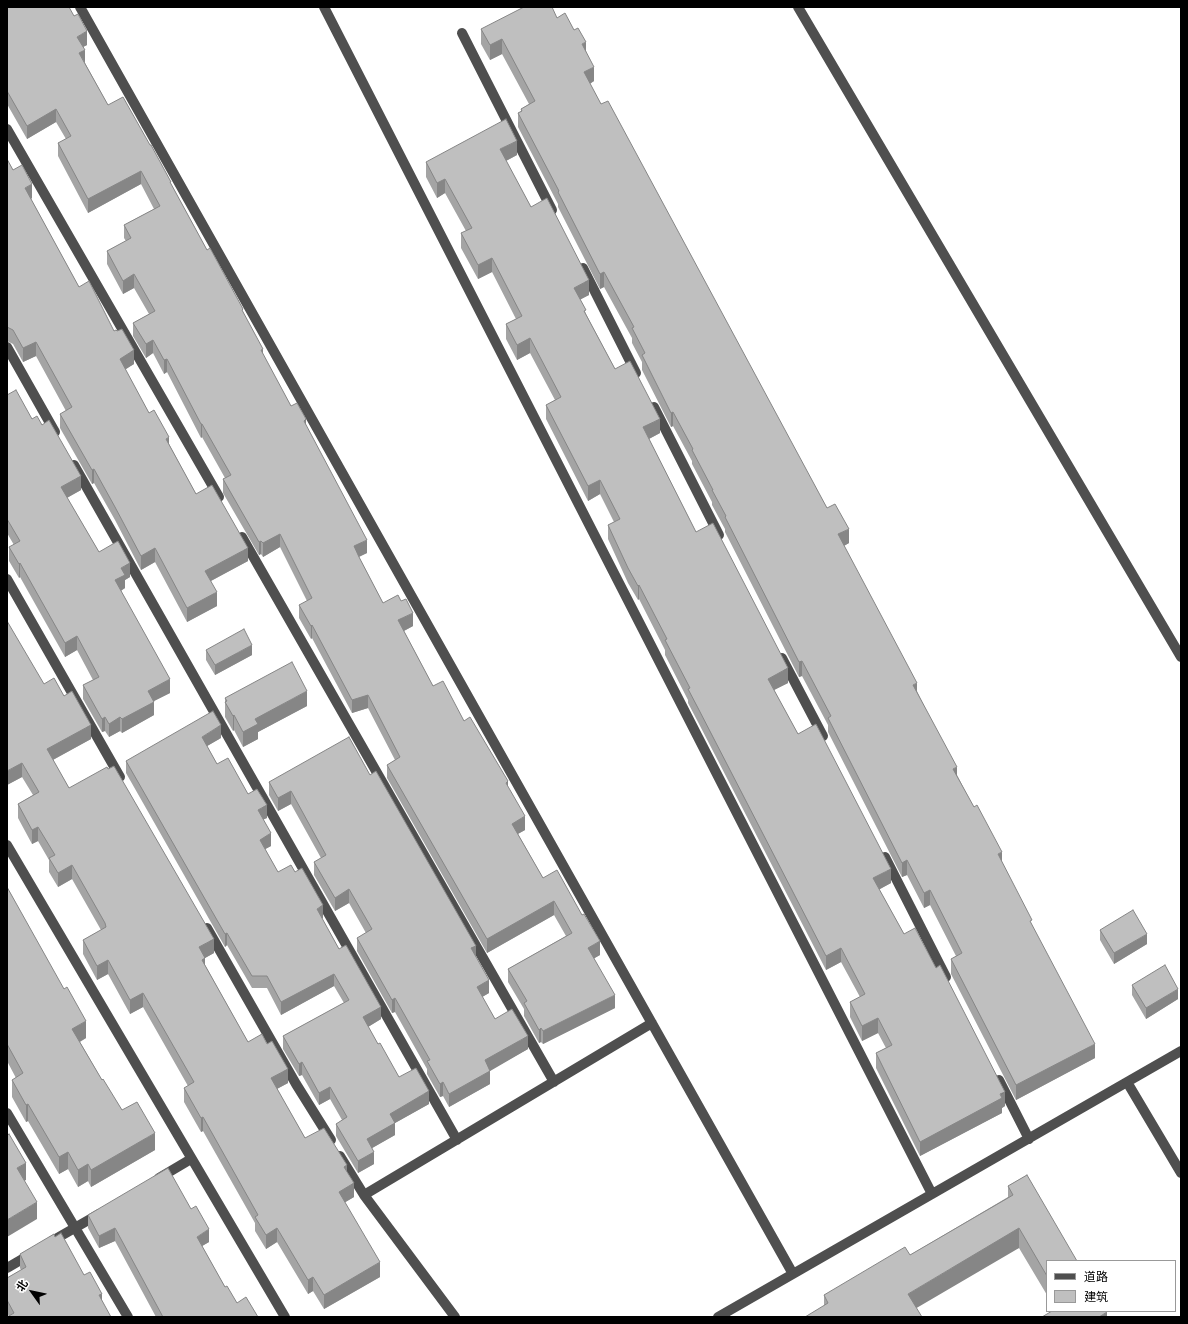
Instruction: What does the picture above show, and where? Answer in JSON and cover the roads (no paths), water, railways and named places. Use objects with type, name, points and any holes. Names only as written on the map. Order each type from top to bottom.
[{"type":"street","points":[[80,7],[793,1274]]},
{"type":"street","points":[[324,7],[932,1194]]},
{"type":"street","points":[[798,7],[1181,658]]},
{"type":"street","points":[[462,33],[556,218]]},
{"type":"street","points":[[7,129],[225,509]]},
{"type":"street","points":[[578,260],[640,380]]},
{"type":"street","points":[[7,347],[58,437]]},
{"type":"street","points":[[651,402],[724,543]]},
{"type":"street","points":[[70,458],[457,1140]]},
{"type":"street","points":[[237,529],[554,1082]]},
{"type":"street","points":[[7,579],[126,787]]},
{"type":"street","points":[[778,650],[825,742]]},
{"type":"street","points":[[7,845],[285,1317]]},
{"type":"street","points":[[880,848],[949,983]]},
{"type":"street","points":[[201,918],[296,1084],[364,1195],[455,1317]]},
{"type":"street","points":[[364,1195],[652,1023]]},
{"type":"street","points":[[718,1317],[1181,1051]]},
{"type":"street","points":[[992,1068],[1029,1139]]},
{"type":"street","points":[[1127,1082],[1181,1173]]},
{"type":"street","points":[[7,1113],[128,1317]]},
{"type":"street","points":[[152,1182],[192,1159]]},
{"type":"street","points":[[7,1268],[107,1209]]}]
